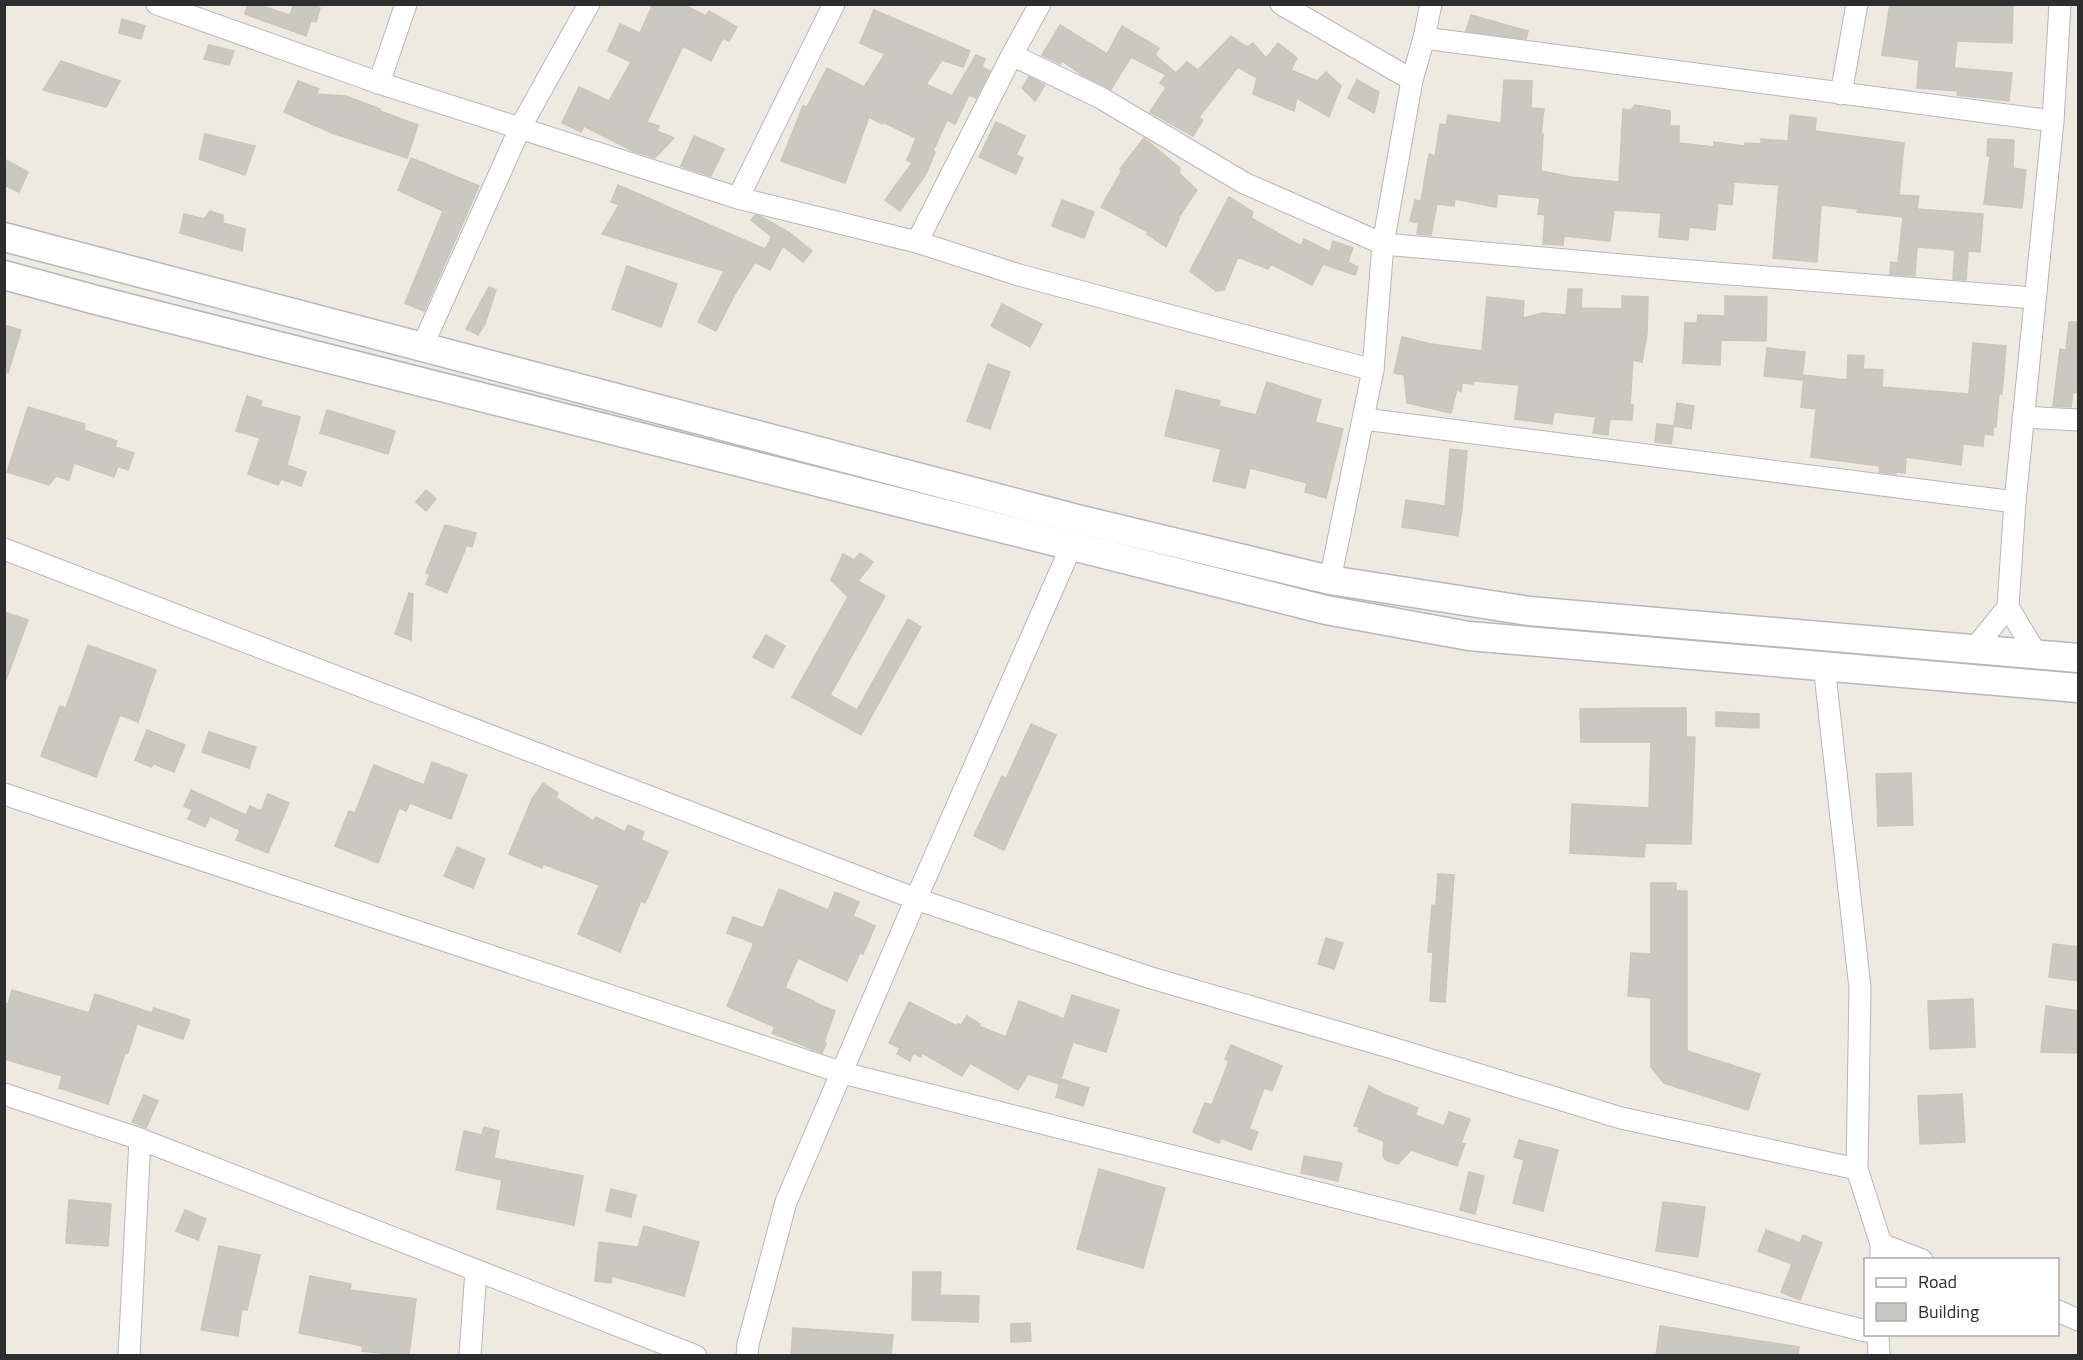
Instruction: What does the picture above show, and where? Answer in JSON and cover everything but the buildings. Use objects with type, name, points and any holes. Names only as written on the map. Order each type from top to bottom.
[{"type":"main road","points":[[4,237],[1117,528],[1330,580],[1529,611],[2079,658]]},
{"type":"main road","points":[[4,274],[119,306],[1326,610],[1469,636],[2079,688]]},
{"type":"main road","points":[[1114,556],[1117,528]]},
{"type":"street","points":[[157,4],[379,83],[738,198],[917,242],[1019,275],[1373,370]]},
{"type":"street","points":[[379,83],[406,4]]},
{"type":"street","points":[[422,346],[520,128],[589,4]]},
{"type":"street","points":[[738,198],[834,4]]},
{"type":"street","points":[[917,242],[1040,4]]},
{"type":"street","points":[[1281,4],[1412,80]]},
{"type":"street","points":[[1330,580],[1373,370],[1383,244],[1412,80],[1431,4]]},
{"type":"street","points":[[1841,94],[1857,4]]},
{"type":"street","points":[[2037,655],[2008,607],[2015,502],[2053,121],[2060,4]]},
{"type":"street","points":[[1424,38],[2053,121]]},
{"type":"street","points":[[1012,55],[1101,98],[1244,183],[1383,244],[2034,298]]},
{"type":"street","points":[[2023,417],[2079,420]]},
{"type":"street","points":[[1364,419],[2015,502]]},
{"type":"street","points":[[747,1356],[748,1344],[786,1202],[915,898],[1071,547]]},
{"type":"street","points":[[4,549],[915,898],[1148,977],[1621,1118],[1857,1169]]},
{"type":"street","points":[[1974,649],[2008,607]]},
{"type":"street","points":[[1824,665],[1860,988],[1857,1169],[1881,1252],[1912,1258]]},
{"type":"street","points":[[4,794],[843,1072],[1864,1330]]},
{"type":"street","points":[[4,1094],[140,1139],[696,1356]]},
{"type":"street","points":[[129,1356],[140,1139]]},
{"type":"street","points":[[470,1356],[476,1270]]},
{"type":"street","points":[[2059,1311],[2079,1320]]},
{"type":"street","points":[[1878,1336],[1879,1356]]}]
